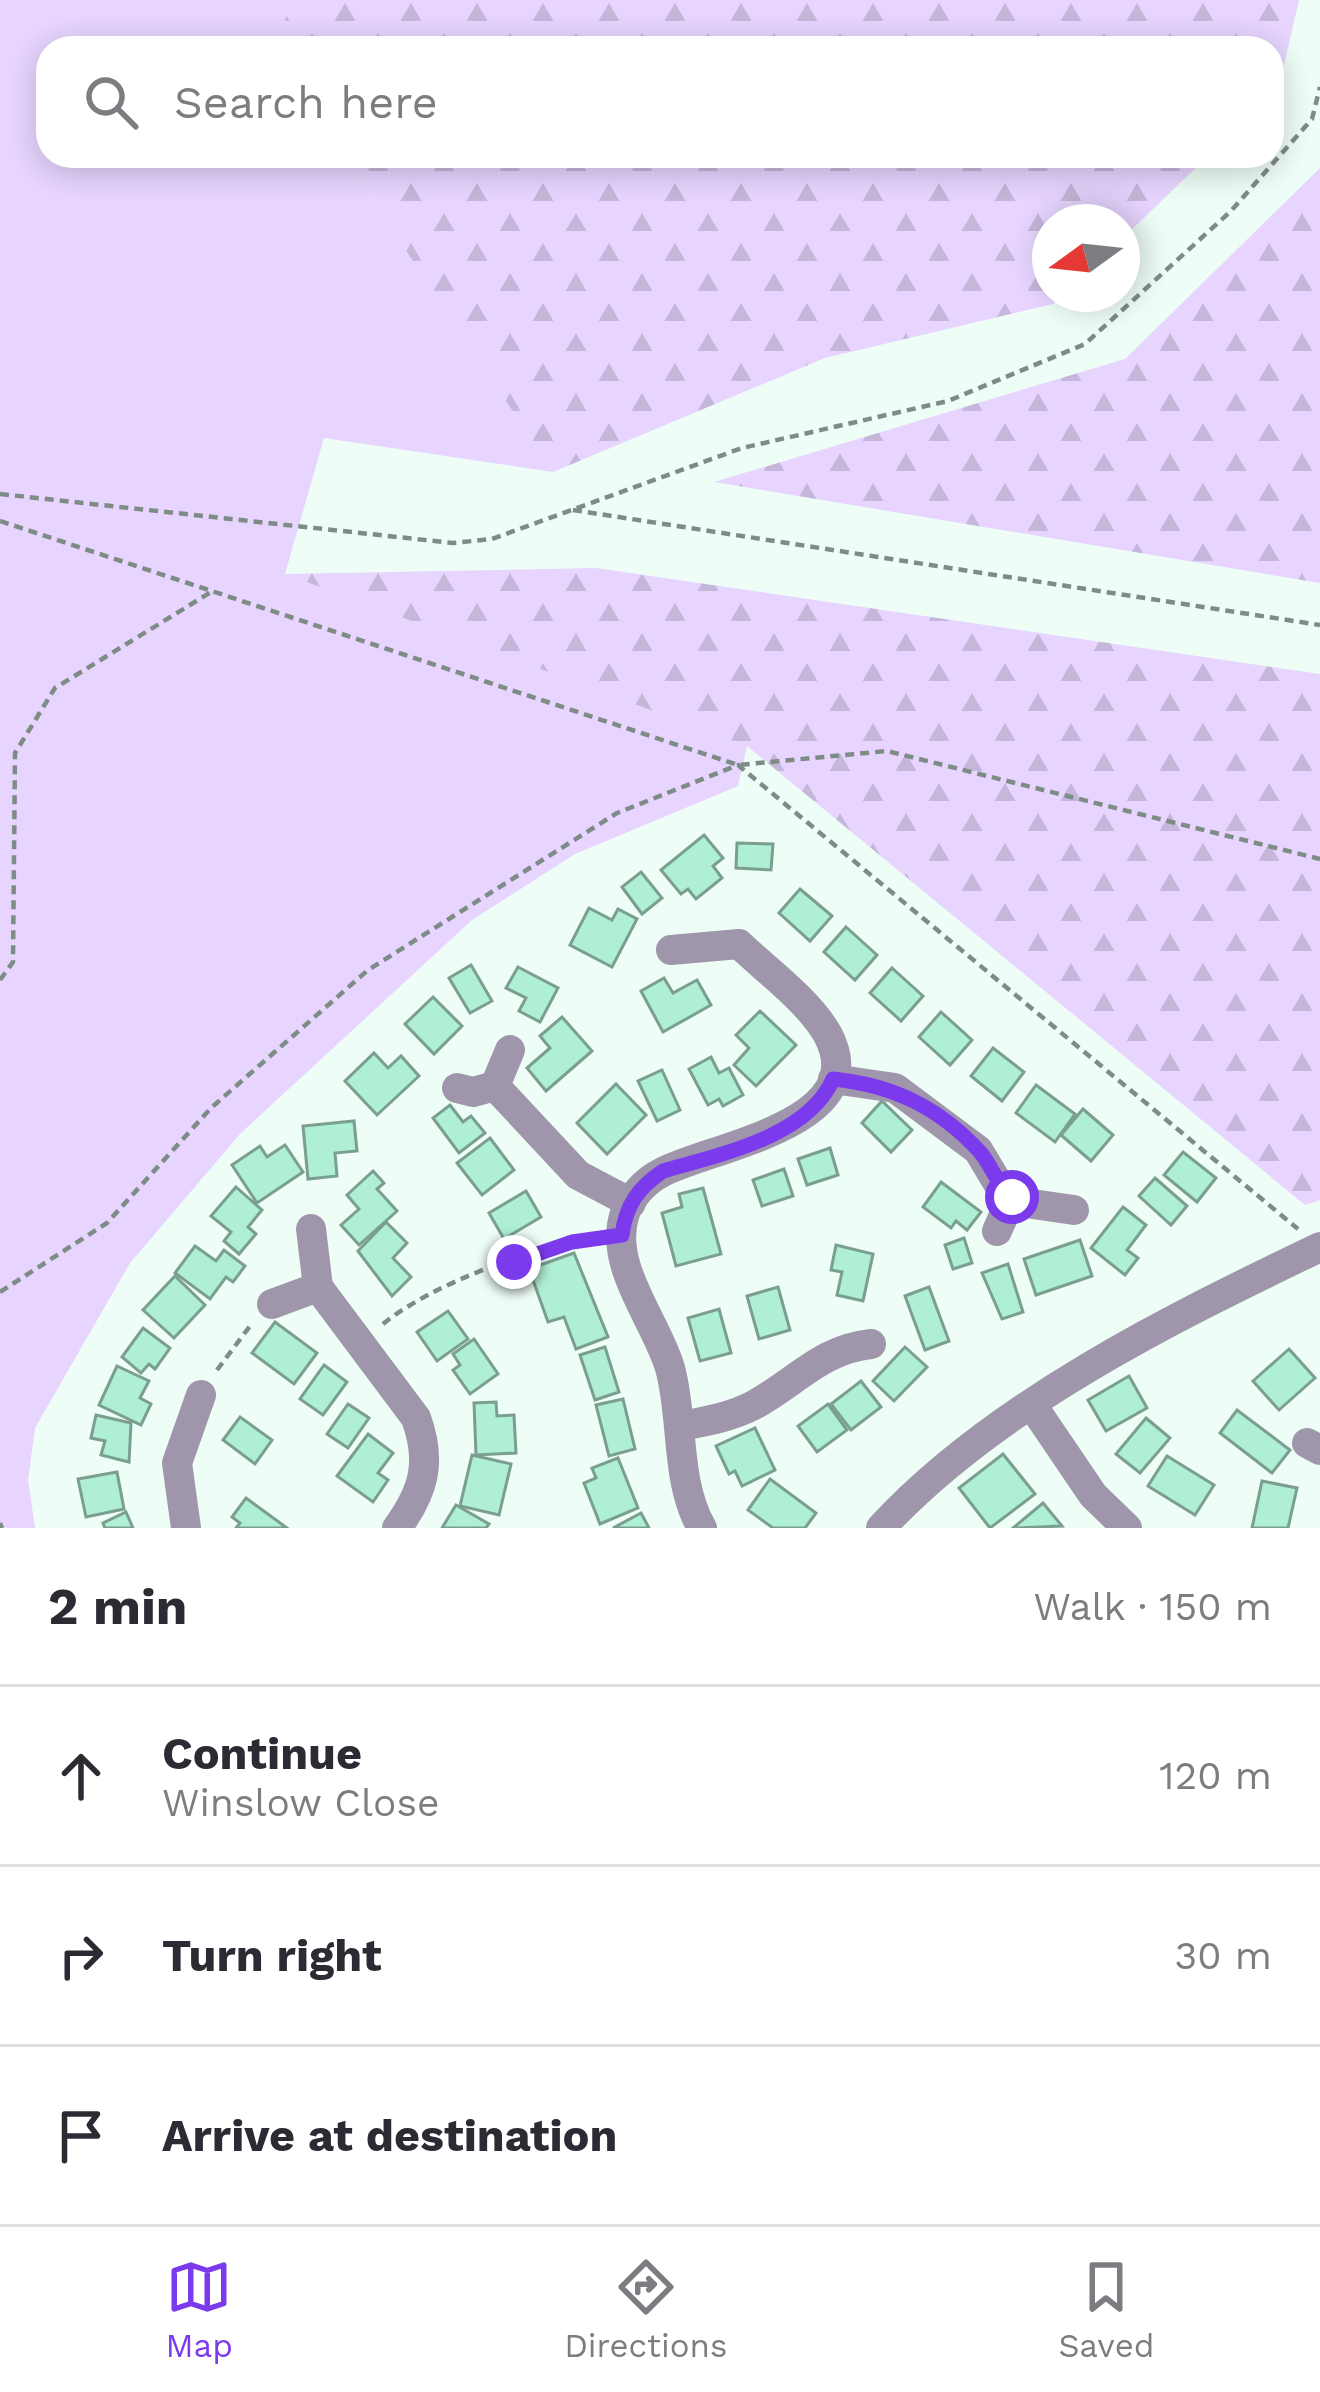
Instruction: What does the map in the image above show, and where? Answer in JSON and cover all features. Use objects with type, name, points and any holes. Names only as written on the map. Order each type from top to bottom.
[{"type":"street","points":[[739,944],[754,914]]},
{"type":"street","points":[[671,950],[739,944],[820,1023],[831,1040],[833,1079],[819,1100],[784,1127],[663,1171],[631,1203],[622,1235],[625,1261],[668,1360],[689,1497],[702,1528]]},
{"type":"street","points":[[495,1086],[510,1050]]},
{"type":"street","points":[[833,1079],[895,1088],[978,1150],[1012,1197],[1035,1207],[1075,1210]]},
{"type":"street","points":[[495,1086],[578,1175],[631,1203]]},
{"type":"street","points":[[457,1088],[473,1091],[495,1086]]},
{"type":"street","points":[[997,1231],[1012,1197]]},
{"type":"street","points":[[310,1229],[318,1287],[416,1418],[424,1442],[422,1488],[397,1528]]},
{"type":"street","points":[[881,1528],[965,1451],[1032,1405],[1120,1349],[1318,1248]]},
{"type":"street","points":[[272,1304],[318,1287]]},
{"type":"street","points":[[681,1426],[726,1418],[777,1391],[827,1354],[871,1344]]},
{"type":"street","points":[[186,1528],[177,1463],[201,1395]]},
{"type":"street","points":[[1032,1405],[1093,1495],[1127,1528]]},
{"type":"path","points":[[1284,151],[1312,119],[1320,88]]},
{"type":"path","points":[[0,494],[454,543],[491,539],[742,448],[948,401],[1085,344],[1231,211],[1269,168]]},
{"type":"path","points":[[571,510],[1320,626]]},
{"type":"path","points":[[0,520],[739,765],[1283,1214],[1318,1248]]},
{"type":"path","points":[[0,980],[13,962],[15,753],[55,688],[211,592]]},
{"type":"path","points":[[0,1292],[107,1222],[211,1108],[368,970],[617,813],[739,765],[887,751],[1320,859]]},
{"type":"path","points":[[360,1343],[434,1292],[548,1249],[622,1235]]},
{"type":"path","points":[[201,1395],[238,1337],[272,1304]]},
{"type":"green space","points":[[0,0],[294,0],[278,36],[36,36],[36,168],[351,168],[553,472],[324,438],[285,574],[747,746],[738,786],[575,854],[472,920],[240,1134],[130,1263],[35,1428],[28,1480],[35,1528],[0,1528]]},
{"type":"green space","points":[[294,0],[1299,0],[1284,65],[1284,36],[278,36]]},
{"type":"green space","points":[[351,168],[1196,168],[1140,222],[1140,204],[1032,204],[1032,309],[825,358],[553,472]]},
{"type":"green space","points":[[1320,168],[1320,583],[714,482],[1125,359]]},
{"type":"green space","points":[[596,568],[1320,674],[1320,1200],[1305,1205],[747,746],[285,574]]},
{"type":"building","points":[[704,835],[723,858],[713,866],[722,878],[696,899],[688,889],[681,894],[661,870]]},
{"type":"building","points":[[737,843],[773,844],[771,870],[736,868]]},
{"type":"building","points":[[641,872],[662,898],[642,914],[622,887]]},
{"type":"building","points":[[800,889],[832,916],[810,941],[779,913]]},
{"type":"building","points":[[589,908],[612,920],[618,909],[637,919],[612,967],[570,945]]},
{"type":"building","points":[[846,927],[877,955],[855,980],[824,952]]},
{"type":"building","points":[[471,965],[492,1001],[470,1013],[449,978]]},
{"type":"building","points":[[518,967],[558,988],[540,1022],[519,1011],[526,998],[506,988]]},
{"type":"building","points":[[892,968],[923,996],[901,1021],[870,993]]},
{"type":"building","points":[[664,978],[673,993],[697,980],[711,1005],[663,1032],[641,991]]},
{"type":"building","points":[[433,997],[462,1026],[434,1054],[405,1024]]},
{"type":"building","points":[[760,1011],[796,1045],[756,1086],[734,1065],[749,1048],[736,1035]]},
{"type":"building","points":[[941,1012],[972,1040],[950,1065],[919,1037]]},
{"type":"building","points":[[562,1017],[592,1051],[546,1091],[527,1068],[550,1048],[540,1036]]},
{"type":"building","points":[[993,1048],[1024,1072],[1002,1101],[971,1076]]},
{"type":"building","points":[[374,1053],[388,1068],[401,1056],[419,1076],[377,1115],[345,1081]]},
{"type":"building","points":[[711,1057],[719,1073],[729,1068],[743,1095],[723,1106],[719,1099],[708,1105],[689,1069]]},
{"type":"building","points":[[662,1070],[680,1110],[657,1121],[638,1081]]},
{"type":"building","points":[[616,1084],[646,1115],[607,1154],[577,1123]]},
{"type":"building","points":[[1036,1085],[1075,1114],[1055,1142],[1016,1113]]},
{"type":"building","points":[[882,1101],[912,1130],[891,1152],[862,1123]]},
{"type":"building","points":[[450,1105],[463,1122],[471,1116],[485,1133],[459,1153],[433,1118]]},
{"type":"building","points":[[1083,1109],[1113,1135],[1091,1161],[1061,1135]]},
{"type":"building","points":[[354,1121],[357,1151],[335,1153],[337,1176],[308,1179],[303,1126]]},
{"type":"building","points":[[490,1138],[514,1170],[482,1195],[457,1163]]},
{"type":"building","points":[[285,1145],[303,1172],[257,1203],[232,1165],[260,1146],[267,1157]]},
{"type":"building","points":[[830,1148],[838,1175],[807,1185],[798,1159]]},
{"type":"building","points":[[1183,1152],[1216,1178],[1197,1202],[1164,1175]]},
{"type":"building","points":[[784,1169],[793,1196],[762,1206],[753,1180]]},
{"type":"building","points":[[373,1171],[384,1183],[377,1189],[397,1211],[359,1245],[341,1225],[359,1209],[347,1195]]},
{"type":"building","points":[[1155,1178],[1187,1206],[1171,1225],[1139,1196]]},
{"type":"building","points":[[941,1182],[981,1212],[967,1230],[956,1221],[951,1228],[923,1207]]},
{"type":"building","points":[[236,1187],[262,1210],[248,1227],[256,1234],[239,1254],[224,1241],[231,1232],[211,1216]]},
{"type":"building","points":[[703,1188],[721,1254],[676,1266],[662,1213],[682,1207],[679,1194]]},
{"type":"building","points":[[526,1191],[541,1217],[504,1239],[489,1213]]},
{"type":"building","points":[[1123,1207],[1146,1225],[1127,1250],[1138,1258],[1125,1275],[1091,1248]]},
{"type":"building","points":[[386,1222],[407,1243],[393,1258],[411,1277],[392,1296],[358,1251]]},
{"type":"building","points":[[964,1238],[972,1263],[953,1269],[945,1245]]},
{"type":"building","points":[[1080,1240],[1092,1276],[1036,1295],[1024,1259]]},
{"type":"building","points":[[836,1245],[873,1254],[863,1301],[837,1295],[842,1272],[831,1270]]},
{"type":"building","points":[[195,1246],[216,1261],[224,1250],[245,1266],[233,1282],[226,1277],[210,1299],[175,1273]]},
{"type":"building","points":[[574,1253],[608,1337],[576,1349],[564,1317],[548,1322],[529,1269]]},
{"type":"building","points":[[1008,1264],[1023,1312],[1002,1319],[982,1273]]},
{"type":"building","points":[[175,1276],[205,1305],[174,1338],[143,1310]]},
{"type":"building","points":[[778,1287],[790,1330],[759,1339],[747,1296]]},
{"type":"building","points":[[929,1287],[949,1341],[925,1350],[905,1296]]},
{"type":"building","points":[[719,1309],[731,1353],[700,1361],[688,1318]]},
{"type":"building","points":[[448,1311],[468,1339],[437,1361],[417,1332]]},
{"type":"building","points":[[275,1322],[317,1353],[294,1384],[252,1353]]},
{"type":"building","points":[[143,1328],[170,1348],[155,1369],[149,1364],[141,1373],[122,1357]]},
{"type":"building","points":[[474,1339],[498,1374],[470,1394],[453,1370],[460,1365],[453,1354]]},
{"type":"building","points":[[605,1347],[619,1392],[595,1400],[580,1355]]},
{"type":"building","points":[[905,1347],[927,1367],[894,1401],[873,1381]]},
{"type":"building","points":[[1289,1349],[1315,1378],[1279,1410],[1253,1381]]},
{"type":"building","points":[[324,1365],[347,1382],[323,1415],[300,1399]]},
{"type":"building","points":[[117,1366],[149,1381],[140,1398],[151,1404],[141,1425],[99,1405]]},
{"type":"building","points":[[1129,1376],[1147,1408],[1106,1431],[1088,1400]]},
{"type":"building","points":[[861,1381],[881,1407],[851,1430],[831,1404]]},
{"type":"building","points":[[623,1399],[635,1449],[609,1456],[596,1405]]},
{"type":"building","points":[[496,1402],[497,1416],[514,1415],[516,1453],[476,1455],[474,1403]]},
{"type":"building","points":[[348,1404],[369,1418],[348,1448],[327,1434]]},
{"type":"building","points":[[828,1404],[847,1430],[817,1452],[798,1426]]},
{"type":"building","points":[[1237,1410],[1290,1450],[1272,1473],[1220,1433]]},
{"type":"building","points":[[96,1415],[131,1423],[129,1462],[101,1455],[105,1441],[91,1438]]},
{"type":"building","points":[[240,1417],[272,1440],[255,1464],[223,1440]]},
{"type":"building","points":[[1146,1418],[1170,1438],[1140,1473],[1116,1454]]},
{"type":"building","points":[[755,1428],[775,1470],[742,1486],[735,1471],[729,1474],[716,1446]]},
{"type":"building","points":[[368,1434],[393,1453],[378,1473],[388,1480],[373,1502],[337,1476]]},
{"type":"building","points":[[1003,1454],[1035,1494],[990,1528],[959,1488]]},
{"type":"building","points":[[472,1455],[511,1464],[499,1515],[460,1506]]},
{"type":"building","points":[[1167,1456],[1214,1485],[1195,1515],[1148,1486]]},
{"type":"building","points":[[618,1458],[638,1508],[600,1524],[584,1483],[596,1478],[592,1468]]},
{"type":"building","points":[[117,1472],[124,1509],[86,1517],[78,1479]]},
{"type":"building","points":[[770,1479],[816,1513],[805,1528],[773,1528],[748,1510]]},
{"type":"building","points":[[1262,1481],[1297,1488],[1288,1528],[1252,1528]]},
{"type":"building","points":[[246,1498],[287,1528],[236,1528],[240,1523],[232,1517]]},
{"type":"building","points":[[1043,1503],[1062,1526],[1013,1528]]},
{"type":"building","points":[[456,1505],[489,1524],[486,1528],[442,1528]]},
{"type":"building","points":[[126,1512],[133,1528],[105,1528],[103,1523]]},
{"type":"building","points":[[641,1513],[649,1528],[613,1528]]},
{"type":"route","points":[[514,1262],[572,1242],[622,1235],[625,1214],[646,1183],[663,1171],[784,1127],[806,1113],[833,1079],[895,1088],[918,1101],[978,1150],[1012,1197]]}]
